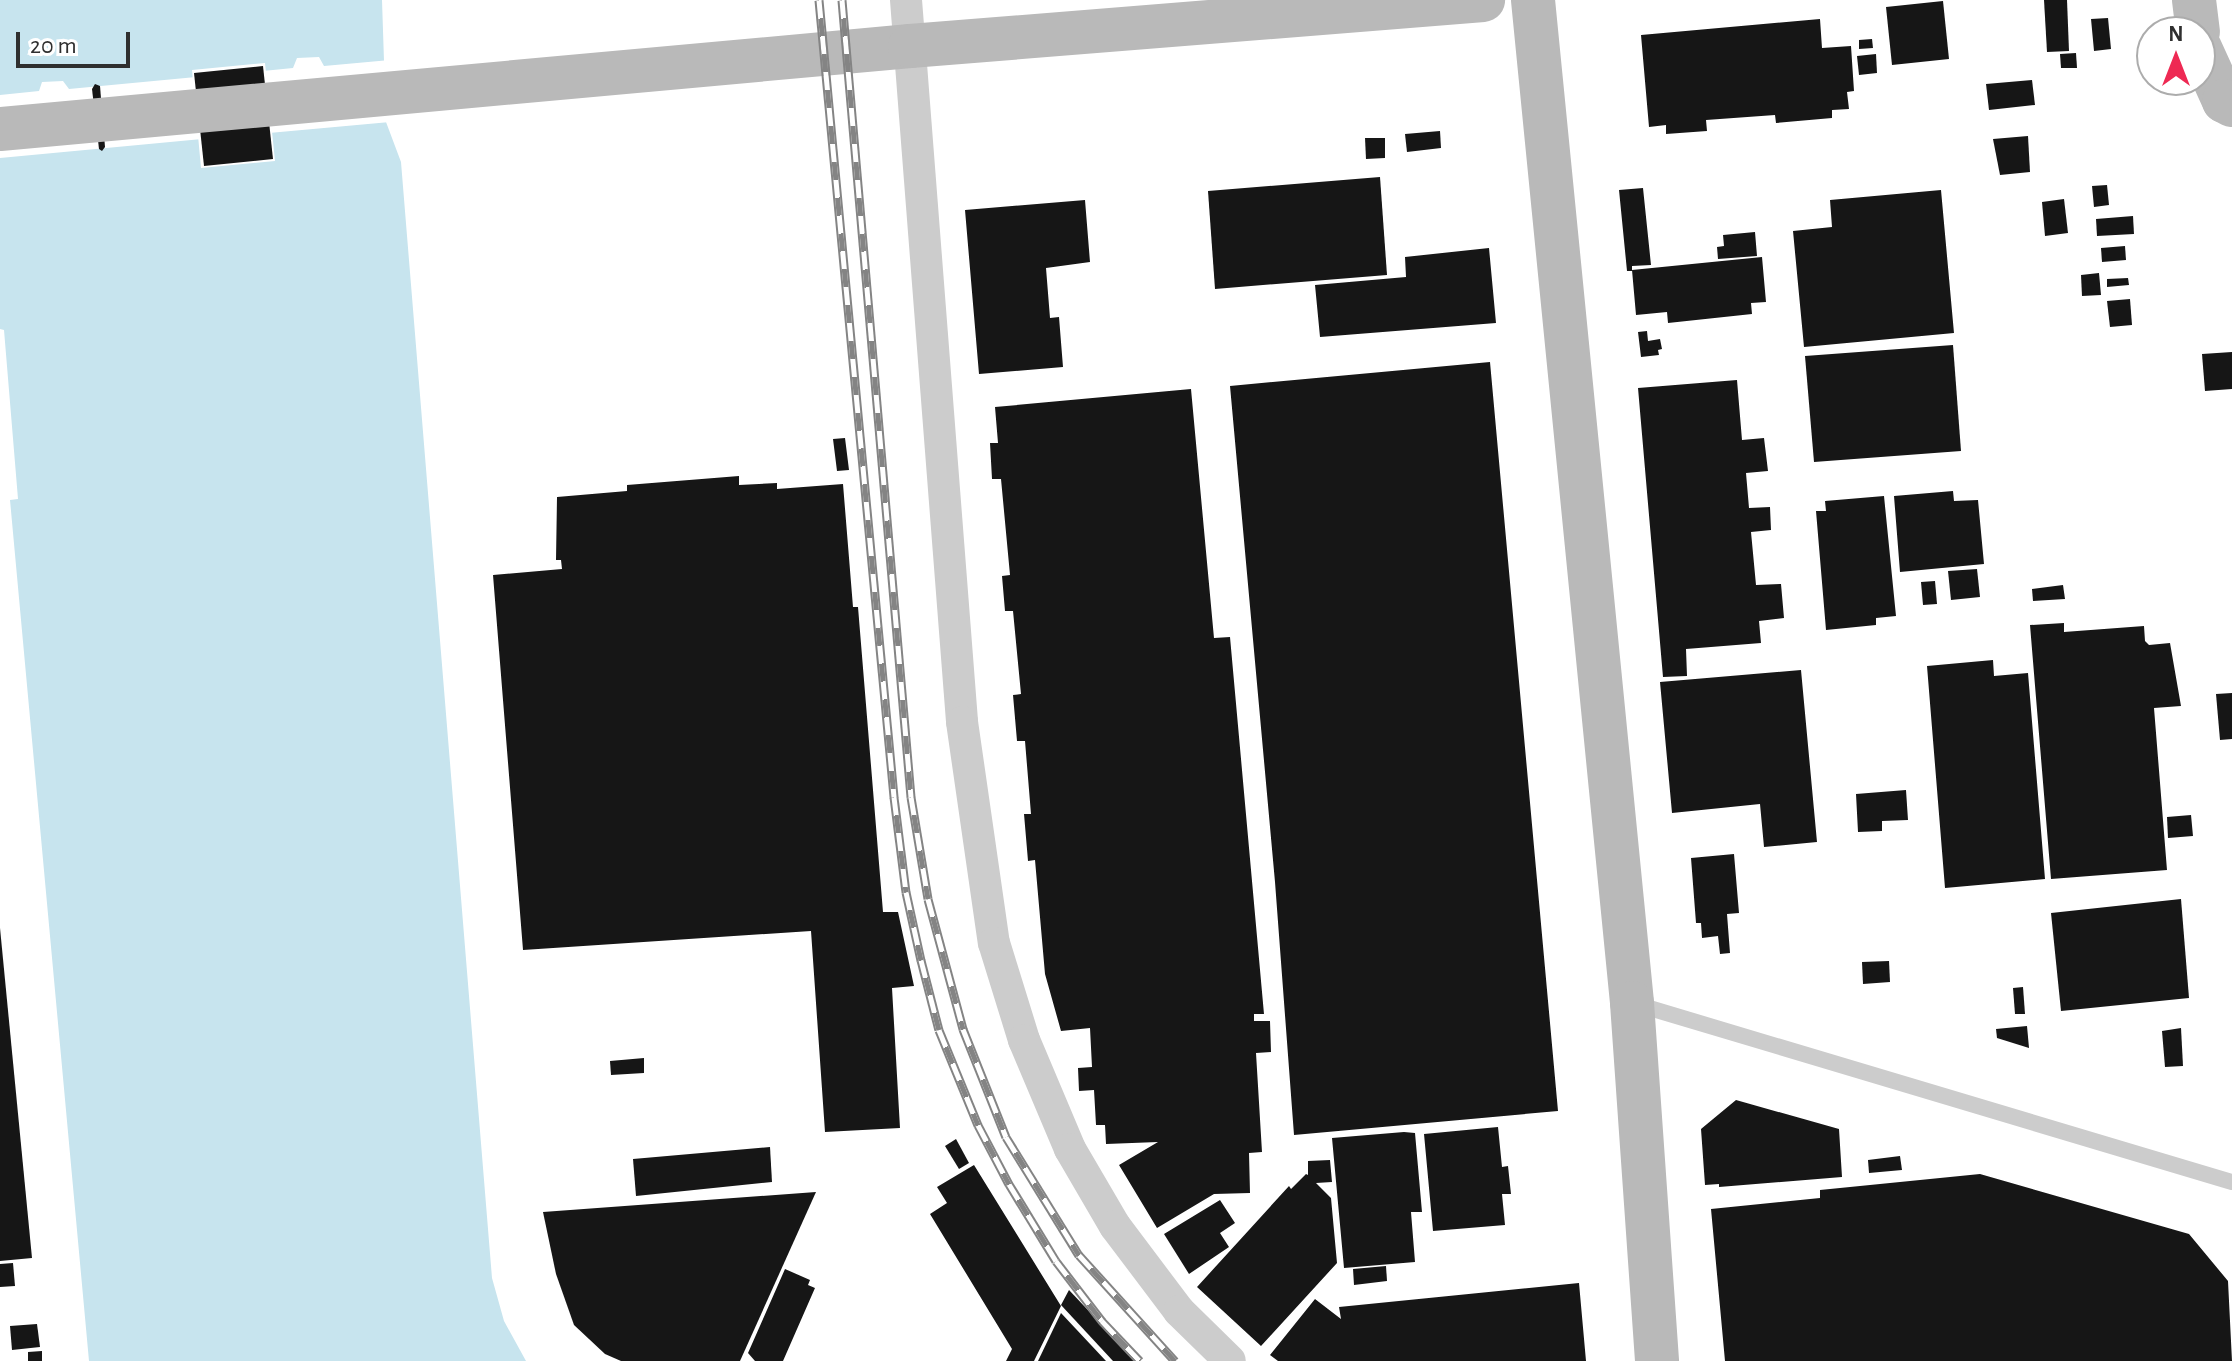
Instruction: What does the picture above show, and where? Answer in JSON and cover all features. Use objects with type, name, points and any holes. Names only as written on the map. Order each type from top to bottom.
[{"type":"street","points":[[906,0],[962,722],[994,943],[1024,1040],[1070,1149],[1115,1226],[1179,1311],[1230,1361]]},
{"type":"street","points":[[0,129],[910,46],[1483,0]]},
{"type":"street","points":[[1533,0],[1632,1003],[1657,1361]]},
{"type":"street","points":[[2216,83],[2224,101],[2232,105]]},
{"type":"lane","points":[[1632,1003],[2232,1182]]},
{"type":"water","points":[[0,0],[382,0],[386,122],[401,162],[492,1278],[504,1321],[526,1361],[89,1361],[10,500],[18,499],[4,330],[0,329]],"holes":[[[265,63],[275,161],[201,168],[192,70]]]},
{"type":"pier","points":[[319,57],[324,66],[390,60],[390,122],[269,133],[263,71],[293,68],[297,58]]},
{"type":"pier","points":[[196,77],[202,139],[0,158],[0,95],[39,91],[42,82],[63,81],[69,89]]},
{"type":"building","points":[[2044,0],[2067,0],[2069,51],[2047,52]]},
{"type":"building","points":[[1943,1],[1949,59],[1892,65],[1886,7]]},
{"type":"building","points":[[2108,18],[2111,49],[2094,51],[2091,19]]},
{"type":"building","points":[[1820,19],[1822,48],[1851,46],[1854,91],[1847,92],[1849,109],[1832,110],[1832,118],[1776,123],[1775,115],[1706,120],[1707,131],[1666,134],[1666,125],[1649,127],[1641,35]]},
{"type":"building","points":[[1872,39],[1873,48],[1859,49],[1859,40]]},
{"type":"building","points":[[2076,53],[2077,68],[2061,68],[2060,54]]},
{"type":"building","points":[[1876,54],[1877,73],[1859,75],[1857,56]]},
{"type":"building","points":[[263,66],[273,159],[204,166],[194,73]]},
{"type":"building","points":[[2032,80],[2035,105],[1989,110],[1986,84]]},
{"type":"building","points":[[95,84],[100,86],[105,147],[102,151],[99,149],[92,89]]},
{"type":"building","points":[[1440,131],[1441,148],[1407,152],[1405,134]]},
{"type":"building","points":[[2028,136],[2030,172],[2000,175],[1993,139]]},
{"type":"building","points":[[1365,138],[1385,138],[1385,158],[1366,159]]},
{"type":"building","points":[[1380,177],[1387,275],[1215,289],[1208,191]]},
{"type":"building","points":[[2107,185],[2109,205],[2094,207],[2092,186]]},
{"type":"building","points":[[1643,188],[1651,265],[1632,266],[1632,271],[1627,271],[1619,190]]},
{"type":"building","points":[[1941,190],[1954,333],[1804,347],[1793,231],[1832,227],[1830,200]]},
{"type":"building","points":[[2064,199],[2068,233],[2045,236],[2042,202]]},
{"type":"building","points":[[1085,200],[1090,262],[1046,268],[1050,318],[1059,317],[1063,367],[979,374],[965,210]]},
{"type":"building","points":[[2133,216],[2134,234],[2097,236],[2096,219]]},
{"type":"building","points":[[1755,232],[1757,256],[1718,259],[1717,247],[1724,246],[1723,235]]},
{"type":"building","points":[[2125,246],[2126,260],[2102,262],[2101,248]]},
{"type":"building","points":[[1489,248],[1496,323],[1320,337],[1315,285],[1406,277],[1405,257]]},
{"type":"building","points":[[1762,257],[1766,302],[1751,303],[1752,314],[1668,323],[1667,312],[1636,315],[1632,270]]},
{"type":"building","points":[[2099,273],[2101,295],[2082,296],[2081,275]]},
{"type":"building","points":[[2128,278],[2129,285],[2107,287],[2107,279]]},
{"type":"building","points":[[2130,299],[2132,325],[2110,327],[2107,301]]},
{"type":"building","points":[[1647,331],[1648,341],[1660,339],[1662,349],[1658,350],[1659,355],[1641,357],[1638,332]]},
{"type":"building","points":[[1953,345],[1961,451],[1814,462],[1805,356]]},
{"type":"building","points":[[2232,352],[2232,389],[2205,391],[2202,354]]},
{"type":"building","points":[[1490,362],[1558,1111],[1294,1135],[1275,882],[1230,386]]},
{"type":"building","points":[[1737,380],[1742,440],[1764,438],[1768,471],[1746,473],[1749,508],[1770,507],[1771,530],[1751,532],[1756,585],[1781,584],[1784,618],[1759,621],[1761,643],[1686,649],[1687,676],[1663,677],[1638,388]]},
{"type":"building","points":[[1191,389],[1214,638],[1230,637],[1264,1014],[1254,1014],[1254,1021],[1270,1021],[1271,1052],[1256,1053],[1262,1152],[1249,1153],[1250,1193],[1214,1194],[1157,1228],[1119,1165],[1158,1142],[1106,1144],[1105,1125],[1096,1125],[1094,1090],[1079,1091],[1078,1068],[1092,1067],[1090,1028],[1061,1031],[1045,974],[1035,860],[1028,861],[1024,814],[1031,814],[1025,741],[1017,741],[1013,695],[1021,694],[1013,611],[1005,611],[1002,576],[1010,575],[1001,479],[992,479],[990,443],[998,443],[995,407]]},
{"type":"building","points":[[845,438],[849,470],[837,471],[833,439]]},
{"type":"building","points":[[739,476],[739,485],[777,483],[777,489],[843,484],[853,607],[858,607],[883,912],[898,912],[914,986],[892,988],[900,1128],[825,1132],[811,931],[523,950],[493,575],[562,569],[561,560],[556,560],[557,497],[627,491],[627,485]]},
{"type":"building","points":[[1953,491],[1954,501],[1978,500],[1984,564],[1900,572],[1894,496]]},
{"type":"building","points":[[1884,496],[1896,616],[1876,618],[1876,625],[1826,630],[1816,511],[1826,511],[1825,501]]},
{"type":"building","points":[[1977,569],[1980,597],[1951,600],[1948,571]]},
{"type":"building","points":[[1935,581],[1937,604],[1923,605],[1921,582]]},
{"type":"building","points":[[2063,585],[2065,599],[2033,601],[2032,589]]},
{"type":"building","points":[[2064,623],[2064,632],[2144,626],[2145,641],[2149,645],[2170,643],[2181,706],[2154,708],[2167,870],[2051,879],[2030,625]]},
{"type":"building","points":[[1993,660],[1994,676],[2028,673],[2045,879],[1945,888],[1927,666]]},
{"type":"building","points":[[1801,670],[1817,842],[1764,847],[1760,804],[1672,813],[1660,682]]},
{"type":"building","points":[[2232,693],[2232,739],[2220,740],[2216,694]]},
{"type":"building","points":[[1906,790],[1908,820],[1882,821],[1882,831],[1858,832],[1856,794]]},
{"type":"building","points":[[2191,815],[2193,836],[2168,838],[2167,817]]},
{"type":"building","points":[[1734,854],[1739,913],[1727,914],[1730,953],[1720,954],[1718,936],[1702,938],[1701,923],[1696,923],[1691,858]]},
{"type":"building","points":[[2181,899],[2189,998],[2061,1011],[2051,913]]},
{"type":"building","points":[[0,928],[32,1258],[0,1261]]},
{"type":"building","points":[[1889,961],[1890,982],[1863,984],[1862,962]]},
{"type":"building","points":[[2023,987],[2025,1014],[2015,1014],[2013,988]]},
{"type":"building","points":[[2027,1026],[2029,1048],[1997,1038],[1996,1029]]},
{"type":"building","points":[[2181,1028],[2183,1066],[2165,1067],[2162,1031]]},
{"type":"building","points":[[644,1058],[644,1073],[611,1075],[610,1061]]},
{"type":"building","points":[[1736,1100],[1839,1129],[1842,1177],[1719,1187],[1719,1184],[1705,1185],[1701,1129]]},
{"type":"building","points":[[1498,1127],[1502,1167],[1508,1166],[1511,1194],[1502,1194],[1505,1225],[1433,1231],[1424,1134]]},
{"type":"building","points":[[1415,1133],[1422,1212],[1411,1212],[1415,1262],[1344,1268],[1332,1138]]},
{"type":"building","points":[[956,1139],[969,1163],[959,1169],[945,1146]]},
{"type":"building","points":[[770,1147],[772,1182],[636,1196],[633,1159]]},
{"type":"building","points":[[1900,1156],[1902,1170],[1869,1173],[1868,1160]]},
{"type":"building","points":[[1330,1160],[1332,1182],[1316,1183],[1331,1198],[1337,1263],[1261,1346],[1197,1287],[1289,1186],[1291,1189],[1308,1175],[1308,1161]]},
{"type":"building","points":[[974,1165],[1061,1306],[1034,1361],[1006,1361],[1012,1349],[930,1214],[947,1203],[937,1187]]},
{"type":"building","points":[[1980,1174],[2189,1234],[2228,1281],[2232,1361],[1725,1361],[1711,1209],[1820,1198],[1820,1190]]},
{"type":"building","points":[[816,1192],[740,1361],[621,1361],[605,1354],[574,1325],[556,1274],[543,1212]]},
{"type":"building","points":[[1220,1200],[1235,1223],[1220,1233],[1229,1247],[1189,1274],[1164,1234]]},
{"type":"building","points":[[13,1263],[15,1286],[0,1287],[0,1264]]},
{"type":"building","points":[[1386,1266],[1387,1281],[1354,1285],[1353,1269]]},
{"type":"building","points":[[785,1269],[810,1280],[808,1285],[815,1288],[783,1361],[755,1361],[748,1353]]},
{"type":"building","points":[[1579,1283],[1586,1361],[1278,1361],[1270,1355],[1315,1299],[1341,1319],[1339,1307]]},
{"type":"building","points":[[1069,1290],[1136,1361],[1113,1361],[1061,1305]]},
{"type":"building","points":[[1061,1313],[1106,1361],[1038,1361]]},
{"type":"building","points":[[37,1324],[40,1347],[12,1350],[10,1326]]},
{"type":"building","points":[[42,1351],[42,1361],[28,1361],[28,1352]]},
{"type":"railway","points":[[819,0],[894,797],[906,892],[921,960],[939,1030],[978,1125],[1009,1184],[1056,1261],[1102,1321],[1140,1361]]},
{"type":"railway","points":[[842,0],[911,797],[928,899],[963,1029],[1006,1137],[1079,1255],[1175,1361]]}]
